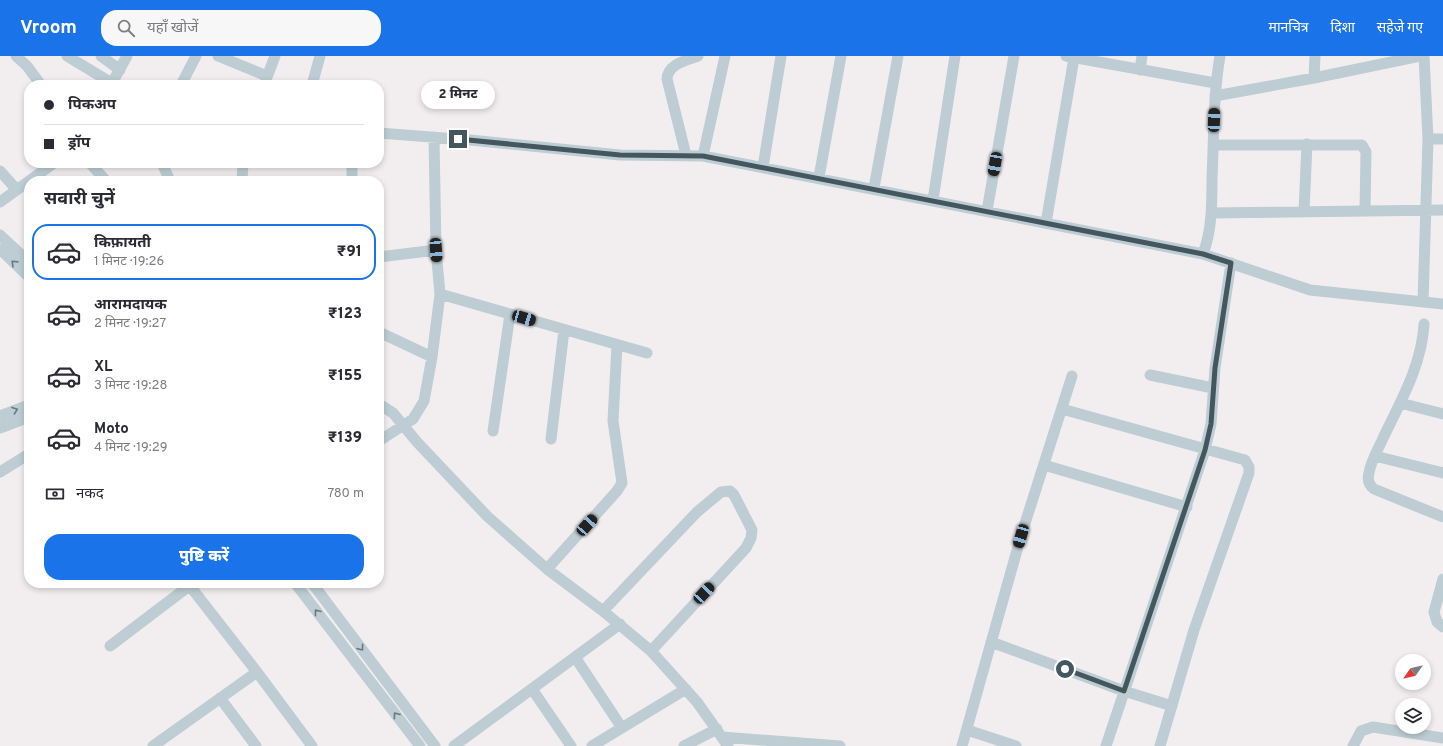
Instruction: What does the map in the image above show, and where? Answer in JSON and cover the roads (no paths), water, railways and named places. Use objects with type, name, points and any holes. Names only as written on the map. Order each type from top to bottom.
[{"type":"street","points":[[16,56],[27,66],[37,80]]},
{"type":"street","points":[[67,56],[106,80]]},
{"type":"street","points":[[101,56],[120,70]]},
{"type":"street","points":[[115,80],[128,56]]},
{"type":"street","points":[[184,80],[196,56]]},
{"type":"street","points":[[218,56],[263,80]]},
{"type":"street","points":[[265,80],[275,56]]},
{"type":"street","points":[[313,80],[320,56]]},
{"type":"street","points":[[686,156],[667,79],[667,72],[670,68],[698,56]]},
{"type":"street","points":[[703,156],[725,56]]},
{"type":"street","points":[[762,167],[781,56]]},
{"type":"street","points":[[819,177],[841,56]]},
{"type":"street","points":[[874,188],[898,56]]},
{"type":"street","points":[[933,200],[955,56]]},
{"type":"street","points":[[987,211],[1014,56]]},
{"type":"street","points":[[1140,70],[1142,56]]},
{"type":"street","points":[[1203,254],[1208,239],[1211,213],[1215,83],[1220,56]]},
{"type":"street","points":[[1314,78],[1315,56]]},
{"type":"street","points":[[1215,96],[1314,78],[1420,56]]},
{"type":"street","points":[[1423,302],[1428,139],[1424,56]]},
{"type":"street","points":[[1046,223],[1077,57],[1215,83]]},
{"type":"street","points":[[384,133],[620,155],[703,156],[819,177],[1203,254],[1310,290],[1443,304]]},
{"type":"street","points":[[384,438],[404,426],[419,411],[424,400],[432,357],[440,294],[436,250],[434,137]]},
{"type":"street","points":[[1428,139],[1443,139]]},
{"type":"street","points":[[1304,211],[1307,144]]},
{"type":"street","points":[[1214,145],[1358,144],[1365,148],[1365,210]]},
{"type":"street","points":[[36,176],[47,168]]},
{"type":"street","points":[[94,168],[102,176]]},
{"type":"street","points":[[0,171],[17,190]]},
{"type":"street","points":[[0,202],[24,185]]},
{"type":"street","points":[[1211,213],[1443,210]]},
{"type":"street","points":[[0,235],[24,257]]},
{"type":"street","points":[[0,249],[24,272]]},
{"type":"street","points":[[384,256],[436,250]]},
{"type":"street","points":[[1106,746],[1205,450],[1211,424],[1215,368],[1231,263]]},
{"type":"street","points":[[440,294],[647,353]]},
{"type":"street","points":[[493,431],[510,314]]},
{"type":"street","points":[[1424,324],[1423,343],[1400,403],[1375,456],[1369,480],[1374,489],[1443,517]]},
{"type":"street","points":[[551,439],[564,330]]},
{"type":"street","points":[[384,334],[432,357]]},
{"type":"street","points":[[547,569],[617,492],[622,483],[613,421],[617,345]]},
{"type":"street","points":[[1150,374],[1213,388]]},
{"type":"street","points":[[962,746],[1021,536],[1072,376]]},
{"type":"street","points":[[1400,403],[1443,414]]},
{"type":"street","points":[[0,416],[24,407]]},
{"type":"street","points":[[384,408],[393,414],[487,516],[547,569],[603,610],[651,650],[686,689],[722,737]]},
{"type":"street","points":[[1062,409],[1245,460],[1248,463],[1249,473],[1194,630],[1160,746]]},
{"type":"street","points":[[0,428],[24,419]]},
{"type":"street","points":[[1375,456],[1443,473]]},
{"type":"street","points":[[0,472],[24,457]]},
{"type":"street","points":[[1044,465],[1187,507]]},
{"type":"street","points":[[603,610],[697,512],[721,492],[730,492],[734,495],[752,530],[751,538],[746,548],[651,650]]},
{"type":"street","points":[[1443,579],[1434,612],[1437,622],[1443,627]]},
{"type":"street","points":[[110,646],[187,588]]},
{"type":"street","points":[[193,588],[312,746]]},
{"type":"street","points":[[299,588],[420,746]]},
{"type":"street","points":[[316,588],[435,746]]},
{"type":"street","points":[[454,746],[620,624]]},
{"type":"street","points":[[991,642],[1124,691],[1172,706]]},
{"type":"street","points":[[576,656],[622,728]]},
{"type":"street","points":[[153,746],[257,672]]},
{"type":"street","points":[[532,689],[571,746]]},
{"type":"street","points":[[592,746],[686,689]]},
{"type":"street","points":[[220,698],[256,746]]},
{"type":"street","points":[[1353,746],[1362,731],[1373,727],[1443,738]]},
{"type":"street","points":[[966,730],[1016,746]]},
{"type":"street","points":[[684,746],[722,737],[807,745],[840,746]]}]
